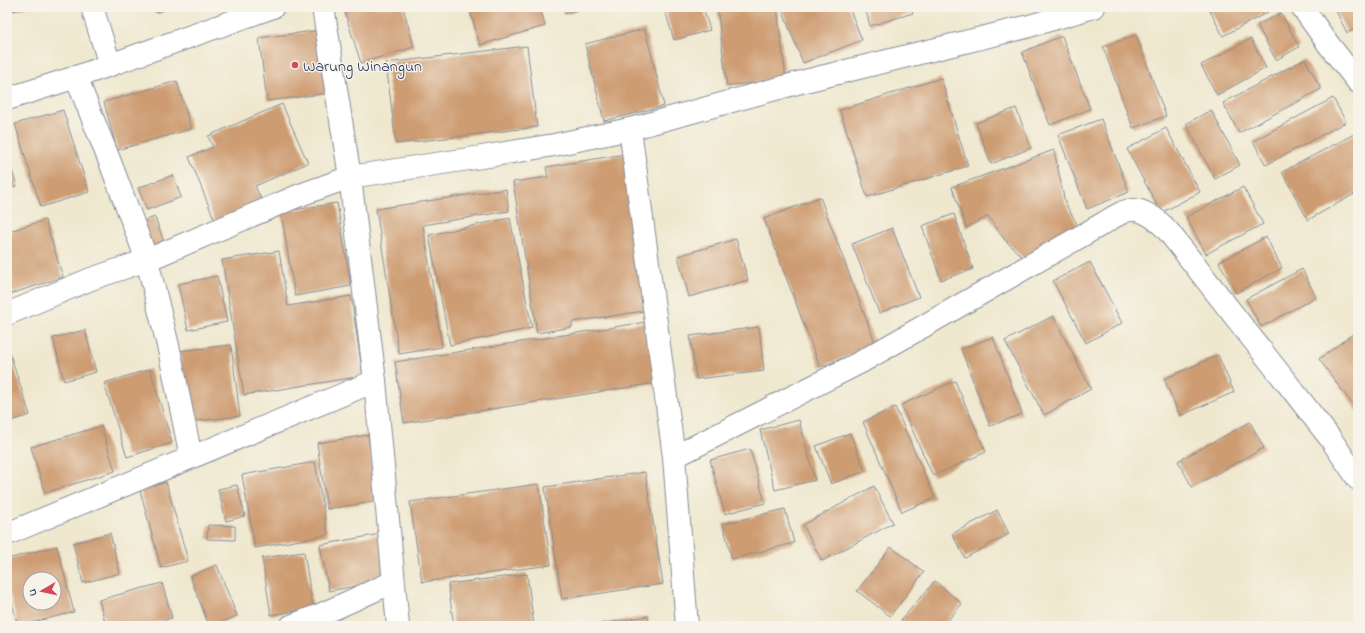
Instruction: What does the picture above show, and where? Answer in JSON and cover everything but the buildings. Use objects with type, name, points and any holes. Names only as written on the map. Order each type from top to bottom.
[{"type":"street","points":[[92,7],[110,65]]},
{"type":"street","points":[[7,99],[76,77],[273,7]]},
{"type":"street","points":[[323,7],[350,177],[375,380],[398,626]]},
{"type":"street","points":[[7,314],[92,279],[147,260],[300,195],[350,177],[496,154],[630,129],[804,81],[1026,27],[1094,7]]},
{"type":"street","points":[[1302,7],[1329,46],[1358,82]]},
{"type":"street","points":[[76,77],[147,260],[170,354],[191,457]]},
{"type":"street","points":[[630,129],[674,457],[687,626]]},
{"type":"street","points":[[674,457],[861,362],[1104,223],[1124,212],[1134,209],[1144,212],[1159,221],[1168,231],[1330,438],[1358,479]]},
{"type":"street","points":[[7,534],[375,380]]},
{"type":"street","points":[[291,626],[322,614],[393,582]]},
{"type":"place","name":"Warung Winangun","points":[[295,65]]}]
